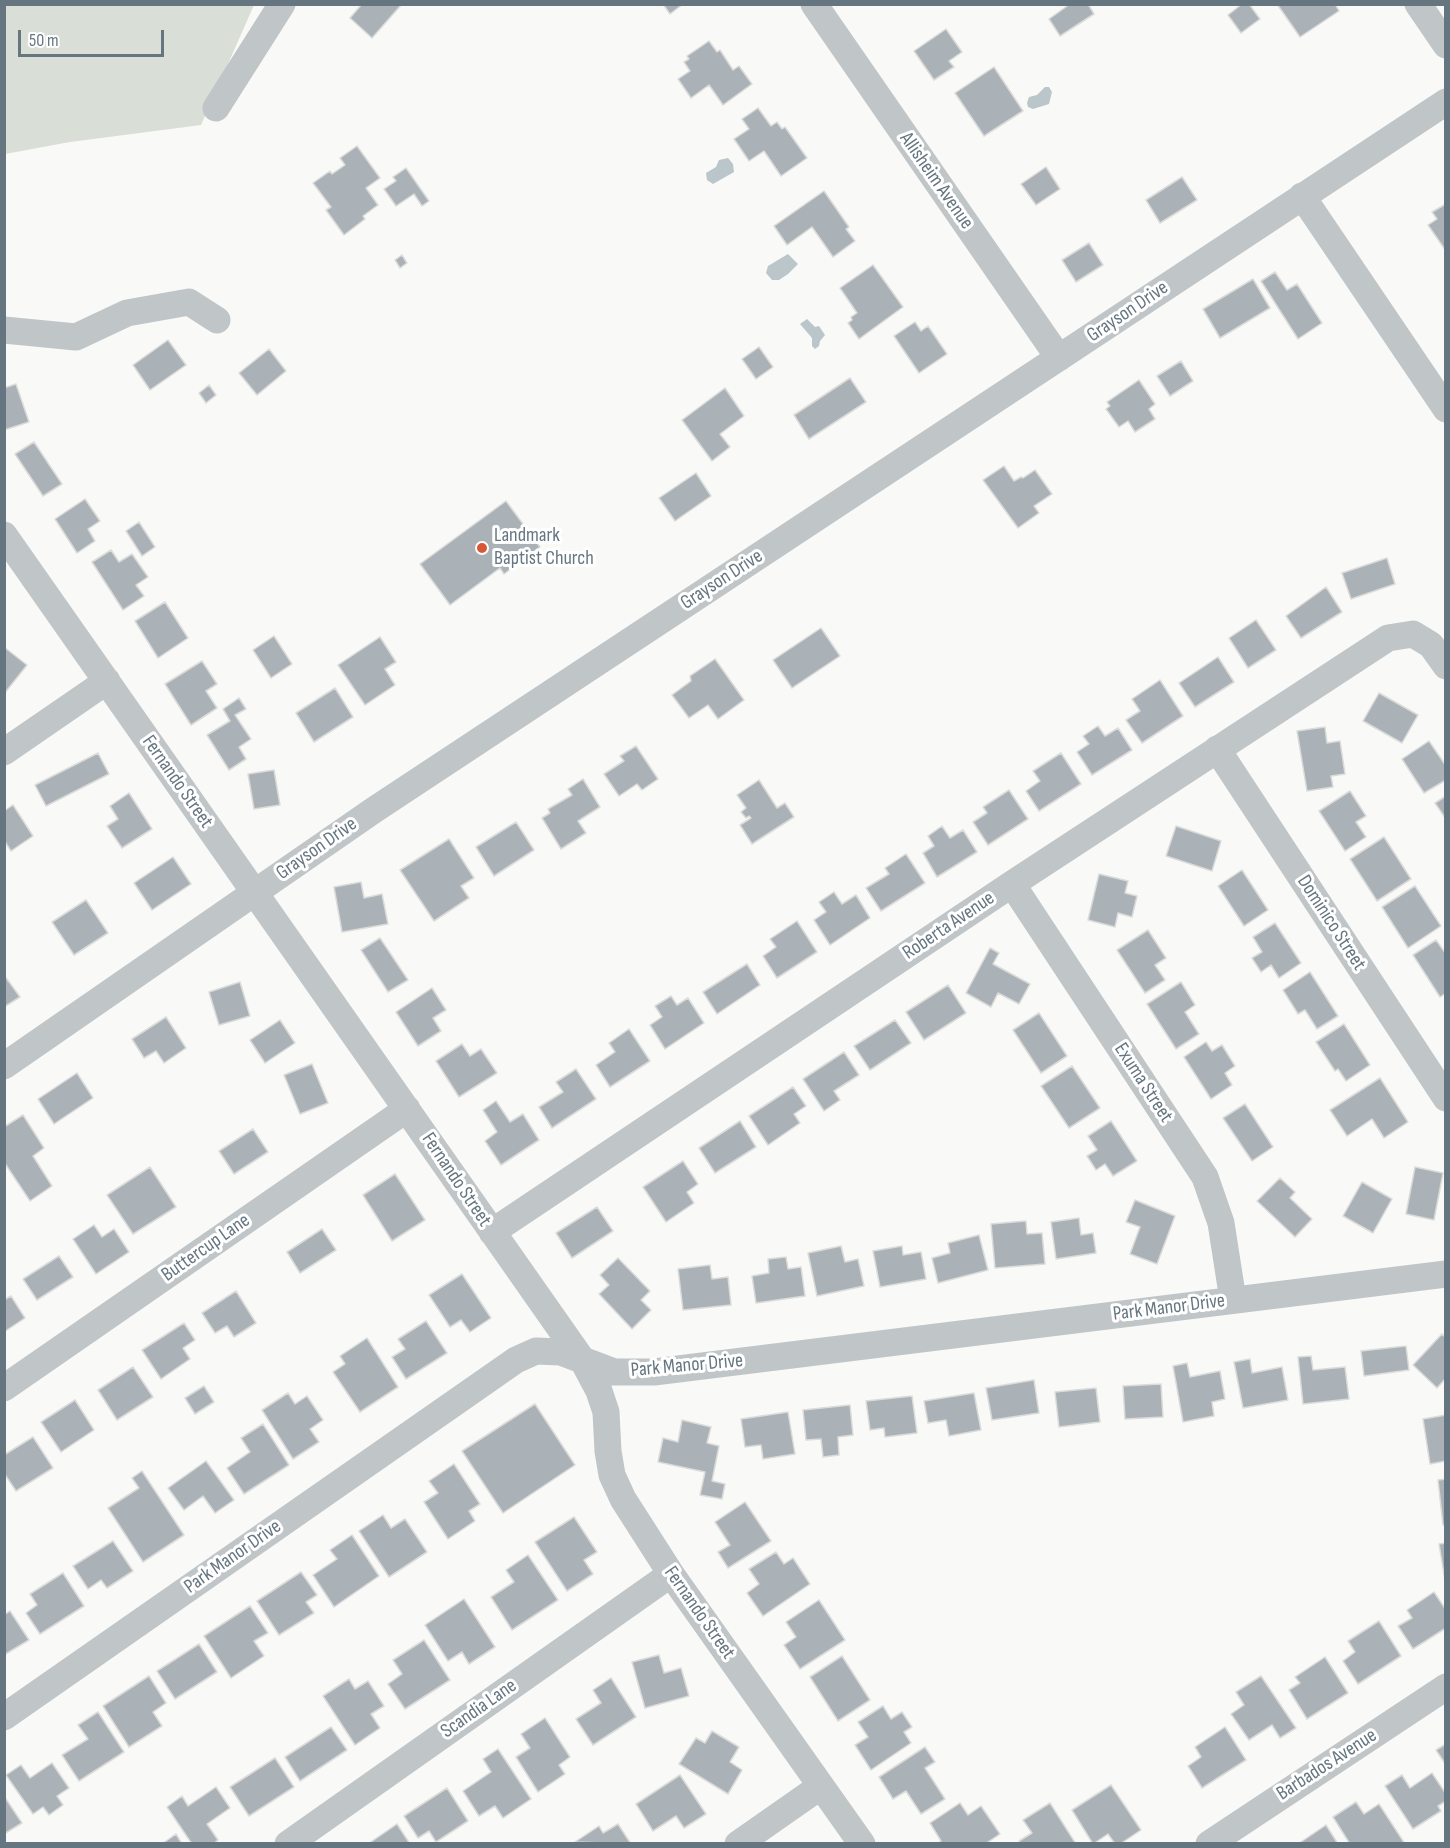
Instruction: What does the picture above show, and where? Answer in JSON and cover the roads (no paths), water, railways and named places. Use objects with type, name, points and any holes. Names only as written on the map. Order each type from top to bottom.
[{"type":"street","points":[[216,108],[282,4]]},
{"type":"street","name":"Allisheim Avenue","points":[[814,4],[1059,358]]},
{"type":"street","points":[[1418,4],[1446,45]]},
{"type":"street","name":"Grayson Drive","points":[[4,1066],[383,803],[1446,102]]},
{"type":"street","points":[[1302,196],[1446,409]]},
{"type":"street","points":[[4,330],[76,337],[127,313],[189,302],[217,320]]},
{"type":"street","name":"Fernando Street","points":[[4,536],[582,1361],[599,1391],[606,1412],[612,1475],[623,1499],[671,1574],[862,1844]]},
{"type":"street","name":"Roberta Avenue","points":[[492,1232],[1012,884],[1388,638],[1413,634],[1431,645],[1446,666]]},
{"type":"street","points":[[4,752],[107,681]]},
{"type":"street","name":"Dominico Street","points":[[1218,749],[1446,1098]]},
{"type":"street","name":"Exuma Street","points":[[1012,884],[1205,1177],[1221,1223],[1233,1300]]},
{"type":"street","name":"Buttercup Lane","points":[[4,1388],[407,1109]]},
{"type":"street","name":"Park Manor Drive","points":[[4,1717],[516,1360],[536,1351],[561,1352],[614,1372],[654,1372],[1446,1274]]},
{"type":"street","name":"Scandia Lane","points":[[288,1844],[671,1574]]},
{"type":"street","name":"Barbados Avenue","points":[[1209,1844],[1446,1687]]},
{"type":"street","points":[[738,1844],[821,1786]]},
{"type":"place","name":"Landmark Baptist Church","points":[[482,548]]}]
